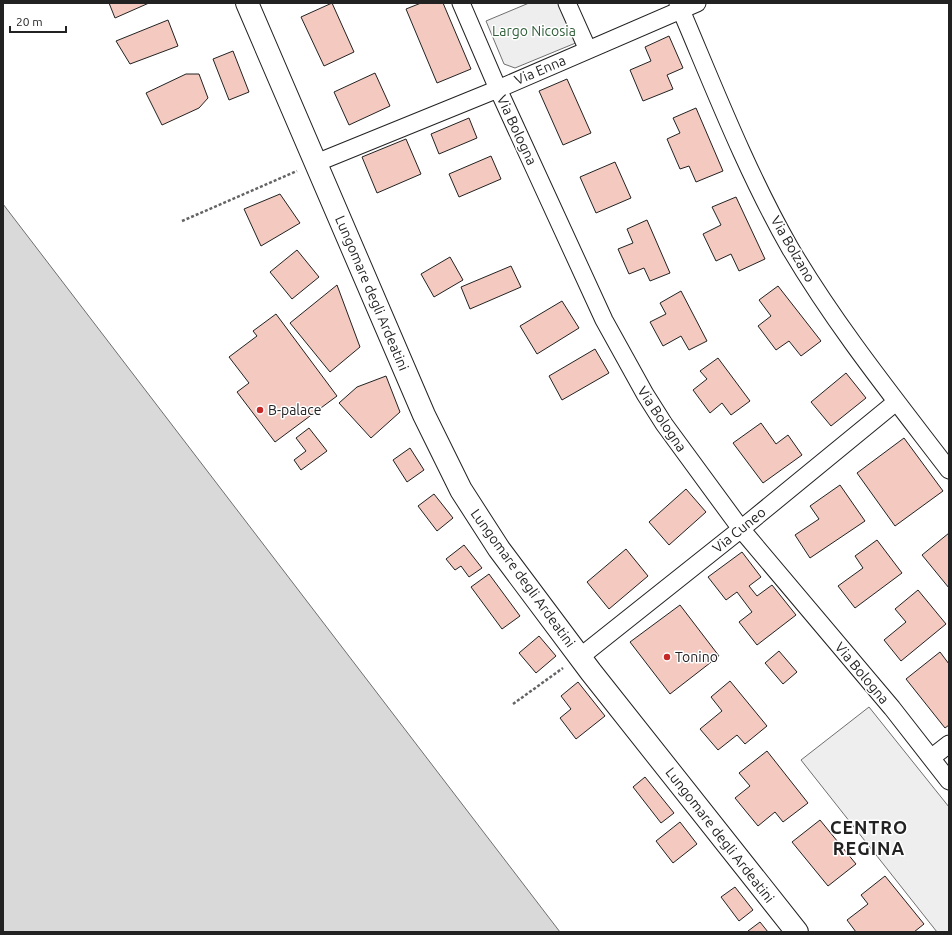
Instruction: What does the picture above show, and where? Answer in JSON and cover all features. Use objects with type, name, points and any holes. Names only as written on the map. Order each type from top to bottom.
[{"type":"main road","name":"Lungomare degli Ardeatini","points":[[247,3],[429,428],[461,490],[490,537],[580,656],[797,932]]},
{"type":"street","name":"Via Bologna","points":[[462,3],[498,89],[604,320],[622,354],[664,424],[741,529],[892,708],[949,781]]},
{"type":"street","points":[[567,3],[588,50]]},
{"type":"street","name":"Via Enna","points":[[316,163],[498,89],[588,50],[680,6],[696,3]]},
{"type":"street","name":"Via Bolzano","points":[[680,6],[757,183],[790,247],[824,301],[896,402],[949,470]]},
{"type":"street","name":"Via Cuneo","points":[[580,656],[741,529],[896,402]]},
{"type":"street","points":[[931,758],[949,744]]},
{"type":"path","points":[[182,221],[316,163]]},
{"type":"path","points":[[513,704],[580,656]]},
{"type":"green space","name":"Largo Nicosia","points":[[529,3],[561,3],[578,42],[515,68],[504,64],[486,21]]},
{"type":"green space","points":[[869,707],[949,807],[949,932],[937,932],[801,760]]},
{"type":"shaded area","points":[[3,204],[560,932],[3,932]]},
{"type":"building","points":[[109,3],[149,3],[115,18]]},
{"type":"building","points":[[332,3],[354,52],[324,66],[301,17]]},
{"type":"building","points":[[421,3],[443,3],[471,69],[437,83],[406,9]]},
{"type":"building","points":[[168,20],[178,46],[130,64],[116,41]]},
{"type":"building","points":[[669,36],[683,68],[667,75],[673,89],[643,101],[630,70],[651,61],[645,47]]},
{"type":"building","points":[[233,51],[249,92],[229,100],[213,59]]},
{"type":"building","points":[[375,73],[390,106],[349,125],[334,92]]},
{"type":"building","points":[[186,74],[199,74],[208,98],[199,108],[162,125],[146,93]]},
{"type":"building","points":[[567,79],[591,133],[563,145],[539,91]]},
{"type":"building","points":[[696,108],[723,171],[696,182],[689,166],[680,169],[667,139],[680,133],[673,118]]},
{"type":"building","points":[[469,118],[477,138],[439,154],[431,134]]},
{"type":"building","points":[[406,139],[421,174],[377,193],[362,157]]},
{"type":"building","points":[[491,156],[501,179],[459,197],[449,174]]},
{"type":"building","points":[[615,162],[631,198],[596,213],[580,177]]},
{"type":"building","points":[[280,194],[300,223],[261,246],[244,209]]},
{"type":"building","points":[[736,197],[765,259],[739,271],[731,254],[716,261],[703,234],[721,225],[712,207]]},
{"type":"building","points":[[647,220],[670,273],[650,281],[644,268],[629,274],[618,249],[633,243],[627,229]]},
{"type":"building","points":[[297,250],[319,277],[292,299],[270,272]]},
{"type":"building","points":[[450,257],[463,280],[434,297],[421,274]]},
{"type":"building","points":[[511,266],[521,287],[470,309],[461,287]]},
{"type":"building","points":[[337,285],[360,347],[330,372],[290,323]]},
{"type":"building","points":[[778,286],[821,341],[801,356],[789,341],[776,350],[758,326],[771,316],[759,300]]},
{"type":"building","points":[[681,291],[707,341],[689,350],[681,336],[663,346],[650,322],[666,314],[660,303]]},
{"type":"building","points":[[562,301],[579,328],[537,354],[520,326]]},
{"type":"building","points":[[276,314],[337,396],[275,442],[237,392],[249,383],[229,357],[257,336],[253,331]]},
{"type":"building","points":[[595,349],[609,373],[562,400],[549,376]]},
{"type":"building","points":[[718,358],[750,401],[731,415],[722,403],[710,413],[693,390],[707,379],[700,371]]},
{"type":"building","points":[[846,373],[866,398],[831,426],[811,402]]},
{"type":"building","points":[[386,376],[400,412],[371,438],[339,403],[357,387]]},
{"type":"building","points":[[761,423],[776,444],[788,435],[802,455],[763,483],[733,443]]},
{"type":"building","points":[[309,428],[327,451],[301,470],[294,460],[306,451],[296,438]]},
{"type":"building","points":[[904,438],[943,491],[895,526],[857,473]]},
{"type":"building","points":[[410,448],[424,470],[407,482],[393,460]]},
{"type":"building","points":[[840,485],[865,521],[810,558],[795,535],[819,519],[810,506]]},
{"type":"building","points":[[686,489],[706,512],[669,545],[649,522]]},
{"type":"building","points":[[434,494],[453,518],[437,531],[418,506]]},
{"type":"building","points":[[949,533],[949,588],[922,555]]},
{"type":"building","points":[[877,540],[902,573],[855,608],[838,586],[863,568],[855,556]]},
{"type":"building","points":[[464,545],[482,568],[469,577],[461,566],[455,570],[446,559]]},
{"type":"building","points":[[626,549],[648,576],[609,609],[587,582]]},
{"type":"building","points":[[742,552],[761,577],[749,586],[757,596],[772,585],[796,615],[757,645],[739,622],[752,612],[737,592],[726,600],[708,577]]},
{"type":"building","points":[[489,574],[520,616],[502,629],[471,587]]},
{"type":"building","points":[[918,590],[946,624],[901,661],[884,640],[906,622],[895,609]]},
{"type":"building","points":[[680,605],[719,656],[670,694],[630,642]]},
{"type":"building","points":[[539,636],[556,656],[536,673],[519,653]]},
{"type":"building","points":[[779,651],[797,672],[783,684],[765,663]]},
{"type":"building","points":[[940,652],[949,664],[949,725],[945,728],[906,679]]},
{"type":"building","points":[[730,681],[767,726],[745,744],[737,735],[718,750],[700,729],[722,711],[711,697]]},
{"type":"building","points":[[578,682],[605,716],[576,739],[560,718],[571,709],[561,696]]},
{"type":"building","points":[[767,751],[808,803],[783,822],[775,812],[758,826],[735,798],[750,786],[739,773]]},
{"type":"building","points":[[645,777],[674,813],[661,823],[633,787]]},
{"type":"building","points":[[820,820],[856,864],[828,886],[792,842]]},
{"type":"building","points":[[680,822],[697,844],[673,863],[656,841]]},
{"type":"building","points":[[885,876],[924,924],[914,932],[856,932],[847,920],[868,904],[861,895]]},
{"type":"building","points":[[735,887],[753,910],[739,921],[721,897]]},
{"type":"building","points":[[760,922],[768,932],[748,931]]},
{"type":"place","name":"B-palace","points":[[260,410]]},
{"type":"place","name":"Tonino","points":[[667,657]]},
{"type":"district","name":"CENTRO REGINA","points":[[869,838]]}]
